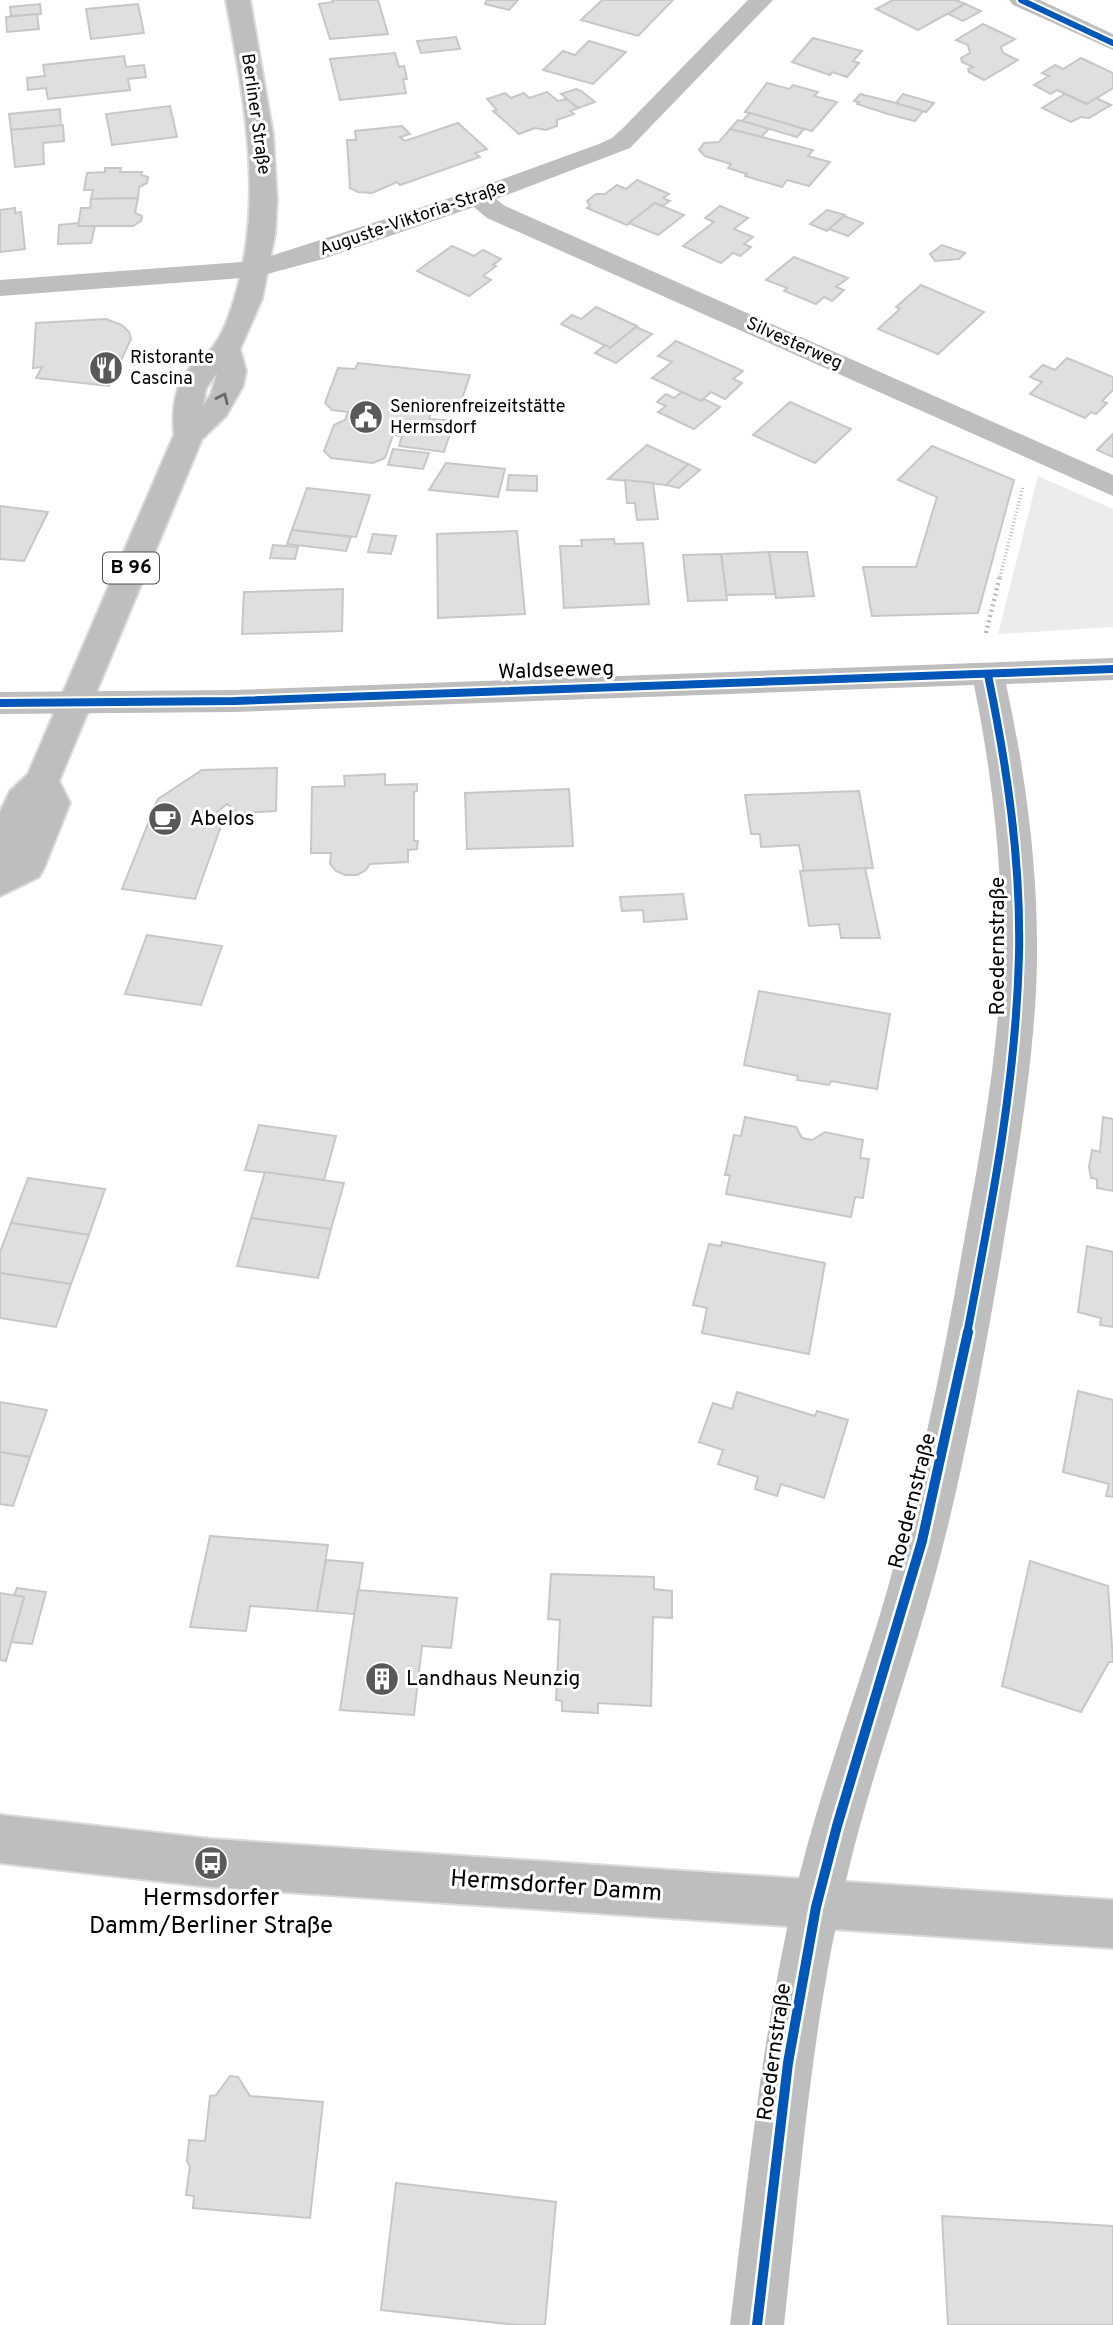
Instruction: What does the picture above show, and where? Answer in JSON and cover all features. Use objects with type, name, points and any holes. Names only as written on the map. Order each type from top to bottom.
[{"type":"street","name":"Berliner Straße","points":[[0,854],[22,800],[42,781],[189,435],[218,408],[232,376],[227,350],[256,269],[265,188],[259,115],[238,0]]},
{"type":"street","name":"Auguste-Viktoria-Straße","points":[[0,288],[256,269],[313,253],[478,198],[621,143],[761,0]]},
{"type":"street","points":[[1021,0],[1113,43]]},
{"type":"street","name":"Silvesterweg","points":[[478,198],[496,212],[1113,486]]},
{"type":"street","name":"Waldseeweg","points":[[0,703],[235,701],[986,659],[1113,669]]},
{"type":"street","name":"Roedernstraße","points":[[757,2325],[795,2015],[816,1905],[912,1579],[951,1423],[1005,1108],[1013,1046],[1019,954],[1017,886],[1007,780],[986,659]]},
{"type":"street","points":[[0,883],[27,868],[53,803],[42,781]]},
{"type":"street","name":"Hermsdorfer Damm","points":[[0,1839],[211,1863],[1113,1924]]},
{"type":"path","points":[[986,659],[1024,481]]},
{"type":"shaded area","points":[[1038,476],[1113,509],[1113,627],[998,634]]},
{"type":"building","points":[[332,0],[378,0],[388,34],[330,39],[319,4],[333,2]]},
{"type":"building","points":[[487,0],[518,0],[509,10],[485,4]]},
{"type":"building","points":[[602,0],[673,0],[638,36],[581,20]]},
{"type":"building","points":[[893,0],[956,0],[965,4],[918,30],[876,9]]},
{"type":"building","points":[[963,3],[981,11],[963,21],[948,14],[965,4]]},
{"type":"building","points":[[40,4],[41,14],[11,16],[10,7]]},
{"type":"building","points":[[138,4],[144,33],[91,39],[86,9]]},
{"type":"building","points":[[37,14],[39,29],[7,32],[6,17]]},
{"type":"building","points":[[983,24],[1015,39],[1001,47],[1003,53],[1018,60],[984,80],[969,72],[968,69],[973,67],[962,62],[961,58],[970,53],[968,45],[956,40]]},
{"type":"building","points":[[456,37],[460,49],[421,53],[417,41]]},
{"type":"building","points":[[813,38],[862,51],[853,61],[859,63],[847,77],[832,72],[830,75],[792,62]]},
{"type":"building","points":[[589,41],[626,52],[593,84],[543,70],[563,51],[575,55]]},
{"type":"building","points":[[395,53],[399,67],[404,66],[406,93],[340,100],[330,59]]},
{"type":"building","points":[[124,56],[126,67],[144,65],[146,77],[128,79],[130,90],[48,99],[46,88],[28,90],[27,78],[45,76],[43,65]]},
{"type":"building","points":[[1081,58],[1113,73],[1113,88],[1087,104],[1057,90],[1051,94],[1034,85],[1049,76],[1042,73],[1055,65],[1063,69]]},
{"type":"building","points":[[767,83],[789,89],[793,85],[818,92],[814,96],[837,102],[812,131],[745,112]]},
{"type":"building","points":[[576,89],[595,102],[578,108],[561,94]]},
{"type":"building","points":[[547,92],[558,101],[566,99],[578,108],[570,111],[574,114],[557,120],[557,126],[546,130],[535,128],[519,134],[493,111],[497,110],[487,99],[505,93],[511,98],[524,93],[529,98]]},
{"type":"building","points":[[860,94],[923,111],[915,121],[888,114],[857,104],[859,102],[854,101]]},
{"type":"building","points":[[903,94],[934,103],[926,112],[896,103]]},
{"type":"building","points":[[1065,94],[1087,104],[1096,98],[1111,105],[1089,118],[1081,117],[1071,122],[1042,108]]},
{"type":"building","points":[[170,106],[177,137],[112,145],[106,114]]},
{"type":"building","points":[[60,109],[61,126],[11,130],[9,114]]},
{"type":"building","points":[[750,113],[804,129],[797,137],[742,121]]},
{"type":"building","points":[[738,120],[769,129],[761,137],[730,129]]},
{"type":"building","points":[[458,123],[487,149],[475,153],[480,157],[400,185],[397,182],[372,193],[358,192],[350,188],[347,140],[356,140],[355,131],[402,126],[410,134],[400,137],[405,141]]},
{"type":"building","points":[[63,125],[64,141],[43,143],[44,164],[15,167],[11,130]]},
{"type":"building","points":[[730,129],[813,150],[808,156],[830,162],[809,186],[787,180],[782,187],[745,176],[747,174],[728,168],[731,164],[705,156],[699,150],[704,143],[719,142]]},
{"type":"building","points":[[105,168],[121,168],[120,172],[142,172],[141,175],[148,177],[147,183],[139,187],[138,198],[91,199],[93,190],[84,190],[87,173],[105,172]]},
{"type":"building","points":[[637,180],[669,194],[663,198],[670,201],[662,206],[655,203],[627,225],[587,208],[590,206],[587,201],[596,194],[605,194],[617,185],[626,189]]},
{"type":"building","points":[[138,198],[135,213],[142,216],[141,221],[133,226],[78,226],[81,208],[90,208],[91,199]]},
{"type":"building","points":[[655,203],[684,215],[658,235],[629,223]]},
{"type":"building","points":[[720,206],[748,218],[734,229],[753,237],[744,244],[751,247],[740,256],[733,253],[721,263],[683,246],[714,222],[705,218]]},
{"type":"building","points":[[15,208],[15,213],[21,212],[25,249],[0,252],[0,210]]},
{"type":"building","points":[[827,210],[845,215],[827,231],[810,224]]},
{"type":"building","points":[[844,216],[863,223],[848,236],[829,229]]},
{"type":"building","points":[[78,223],[78,226],[95,226],[91,243],[58,244],[59,225]]},
{"type":"building","points":[[942,245],[965,253],[959,259],[935,261],[930,254]]},
{"type":"building","points":[[452,246],[474,256],[483,250],[501,259],[483,276],[491,280],[469,296],[417,271]]},
{"type":"building","points":[[794,257],[848,278],[836,287],[844,290],[832,301],[824,297],[816,304],[784,291],[787,288],[766,280]]},
{"type":"building","points":[[921,285],[984,312],[938,354],[878,329],[900,309],[896,307]]},
{"type":"building","points":[[596,307],[637,326],[610,348],[561,324],[572,315],[581,319]]},
{"type":"building","points":[[106,319],[122,325],[129,332],[131,339],[109,386],[36,378],[42,367],[33,368],[36,323]]},
{"type":"building","points":[[636,327],[652,334],[616,363],[595,353],[605,345],[610,348]]},
{"type":"building","points":[[676,341],[743,371],[733,379],[742,383],[725,399],[711,392],[701,401],[652,378],[672,362],[658,356]]},
{"type":"building","points":[[1067,358],[1113,377],[1113,390],[1102,401],[1107,403],[1096,414],[1091,412],[1085,418],[1030,394],[1042,382],[1030,377],[1043,365],[1055,370]]},
{"type":"building","points":[[358,363],[470,375],[458,411],[432,408],[429,419],[454,421],[444,452],[399,446],[402,436],[393,435],[385,458],[373,463],[331,458],[324,451],[334,425],[345,420],[348,412],[332,410],[325,403],[338,368],[355,369]]},
{"type":"building","points":[[682,392],[720,407],[694,429],[658,412],[666,406],[657,402],[666,394],[674,398]]},
{"type":"building","points":[[790,402],[851,429],[815,463],[753,435]]},
{"type":"building","points":[[1113,434],[1113,457],[1097,450]]},
{"type":"building","points":[[647,445],[688,464],[666,485],[608,479]]},
{"type":"building","points":[[932,446],[1014,480],[978,613],[872,616],[863,567],[916,567],[937,497],[898,480]]},
{"type":"building","points":[[393,449],[429,453],[423,469],[388,465]]},
{"type":"building","points":[[446,463],[505,469],[498,497],[429,490]]},
{"type":"building","points":[[688,464],[700,470],[679,488],[666,485]]},
{"type":"building","points":[[509,475],[537,476],[537,491],[507,490]]},
{"type":"building","points":[[625,480],[653,483],[658,519],[637,520],[635,503],[627,503]]},
{"type":"building","points":[[307,488],[370,495],[356,537],[292,530]]},
{"type":"building","points":[[0,506],[48,512],[24,561],[0,559]]},
{"type":"building","points":[[292,530],[351,537],[346,551],[287,544]]},
{"type":"building","points":[[517,531],[525,614],[438,618],[437,534]]},
{"type":"building","points":[[373,534],[396,536],[391,554],[368,552]]},
{"type":"building","points":[[614,539],[615,544],[643,543],[649,604],[564,608],[560,546],[582,546],[581,540]]},
{"type":"building","points":[[273,545],[298,547],[295,559],[270,558]]},
{"type":"building","points":[[769,552],[807,552],[814,596],[776,598]]},
{"type":"building","points":[[769,552],[775,594],[726,595],[721,554]]},
{"type":"building","points":[[721,554],[727,600],[688,601],[683,555]]},
{"type":"building","points":[[343,589],[342,631],[242,634],[244,592]]},
{"type":"building","points":[[277,768],[276,811],[238,813],[227,804],[217,812],[212,825],[221,826],[195,899],[122,889],[158,799],[202,770]]},
{"type":"building","points":[[385,774],[385,785],[417,784],[417,791],[414,792],[414,841],[418,841],[417,849],[408,850],[408,862],[370,864],[357,875],[345,875],[336,871],[330,864],[331,853],[311,853],[312,787],[345,786],[344,776]]},
{"type":"building","points":[[569,789],[573,846],[467,849],[465,793]]},
{"type":"building","points":[[859,791],[873,868],[804,871],[799,845],[761,847],[760,834],[751,834],[745,795]]},
{"type":"building","points":[[865,868],[880,938],[841,938],[839,924],[809,926],[800,871]]},
{"type":"building","points":[[683,894],[687,919],[644,922],[643,910],[622,911],[620,897]]},
{"type":"building","points":[[147,935],[222,946],[201,1005],[125,994]]},
{"type":"building","points":[[759,991],[890,1014],[877,1089],[831,1081],[829,1085],[797,1080],[798,1076],[744,1065]]},
{"type":"building","points":[[745,1117],[796,1127],[802,1138],[812,1140],[825,1132],[863,1140],[860,1158],[869,1159],[863,1198],[855,1197],[851,1217],[726,1194],[730,1175],[725,1175],[734,1135],[741,1136]]},
{"type":"building","points":[[1103,1117],[1113,1119],[1113,1191],[1097,1188],[1097,1179],[1091,1178],[1089,1167],[1092,1150],[1100,1152]]},
{"type":"building","points":[[259,1125],[336,1136],[324,1180],[245,1170]]},
{"type":"building","points":[[265,1172],[344,1183],[331,1229],[251,1218]]},
{"type":"building","points":[[28,1178],[105,1189],[89,1235],[11,1223]]},
{"type":"building","points":[[251,1218],[331,1229],[318,1278],[237,1266]]},
{"type":"building","points":[[11,1223],[89,1235],[71,1284],[0,1273],[0,1252]]},
{"type":"building","points":[[722,1242],[825,1263],[809,1354],[702,1333],[707,1308],[693,1305],[709,1244],[721,1246]]},
{"type":"building","points":[[1087,1246],[1113,1252],[1113,1327],[1100,1325],[1101,1318],[1078,1312]]},
{"type":"building","points":[[0,1273],[71,1284],[56,1327],[0,1318]]},
{"type":"building","points":[[1078,1391],[1113,1400],[1113,1497],[1106,1496],[1109,1484],[1063,1472]]},
{"type":"building","points":[[737,1392],[815,1416],[817,1411],[848,1420],[824,1498],[781,1484],[777,1496],[755,1489],[758,1477],[718,1464],[723,1450],[699,1442],[713,1403],[732,1409]]},
{"type":"building","points":[[0,1402],[47,1410],[30,1457],[0,1452]]},
{"type":"building","points":[[0,1452],[30,1457],[13,1506],[0,1504]]},
{"type":"building","points":[[210,1536],[328,1545],[317,1611],[250,1606],[246,1631],[190,1627]]},
{"type":"building","points":[[326,1560],[363,1563],[355,1614],[317,1611]]},
{"type":"building","points":[[1030,1561],[1108,1586],[1113,1662],[1109,1662],[1081,1712],[1002,1686]]},
{"type":"building","points":[[551,1574],[654,1577],[654,1589],[672,1591],[672,1618],[653,1617],[651,1706],[598,1703],[598,1713],[562,1711],[562,1701],[556,1700],[560,1620],[548,1619]]},
{"type":"building","points":[[17,1588],[46,1592],[32,1644],[11,1642],[24,1597],[14,1595]]},
{"type":"building","name":"Landhaus Neunzig","points":[[358,1590],[457,1598],[451,1648],[422,1646],[414,1715],[340,1710]]},
{"type":"building","points":[[0,1593],[24,1597],[6,1661],[0,1660]]},
{"type":"building","points":[[230,2076],[238,2077],[250,2096],[323,2102],[310,2218],[193,2208],[194,2196],[186,2195],[190,2166],[187,2162],[189,2140],[205,2141],[210,2096],[216,2095]]},
{"type":"building","points":[[396,2183],[556,2202],[545,2325],[516,2325],[381,2310]]},
{"type":"building","points":[[942,2216],[1113,2226],[1113,2325],[948,2325]]},
{"type":"cycle path","points":[[1021,0],[1113,43]]},
{"type":"cycle path","points":[[0,703],[235,701],[1113,669]]},
{"type":"cycle path","points":[[757,2325],[781,2115],[805,1959],[837,1826],[911,1583],[933,1499],[968,1330],[1007,1099],[1018,989],[1019,917],[1007,778],[988,675]]},
{"type":"place","name":"Ristorante Cascina","points":[[106,368]]},
{"type":"place","name":"Seniorenfreizeitstätte Hermsdorf","points":[[366,417]]},
{"type":"place","name":"Abelos","points":[[165,819]]},
{"type":"place","name":"Landhaus Neunzig","points":[[382,1679]]},
{"type":"place","name":"Hermsdorfer Damm/Berliner Straße","points":[[211,1863]]}]
